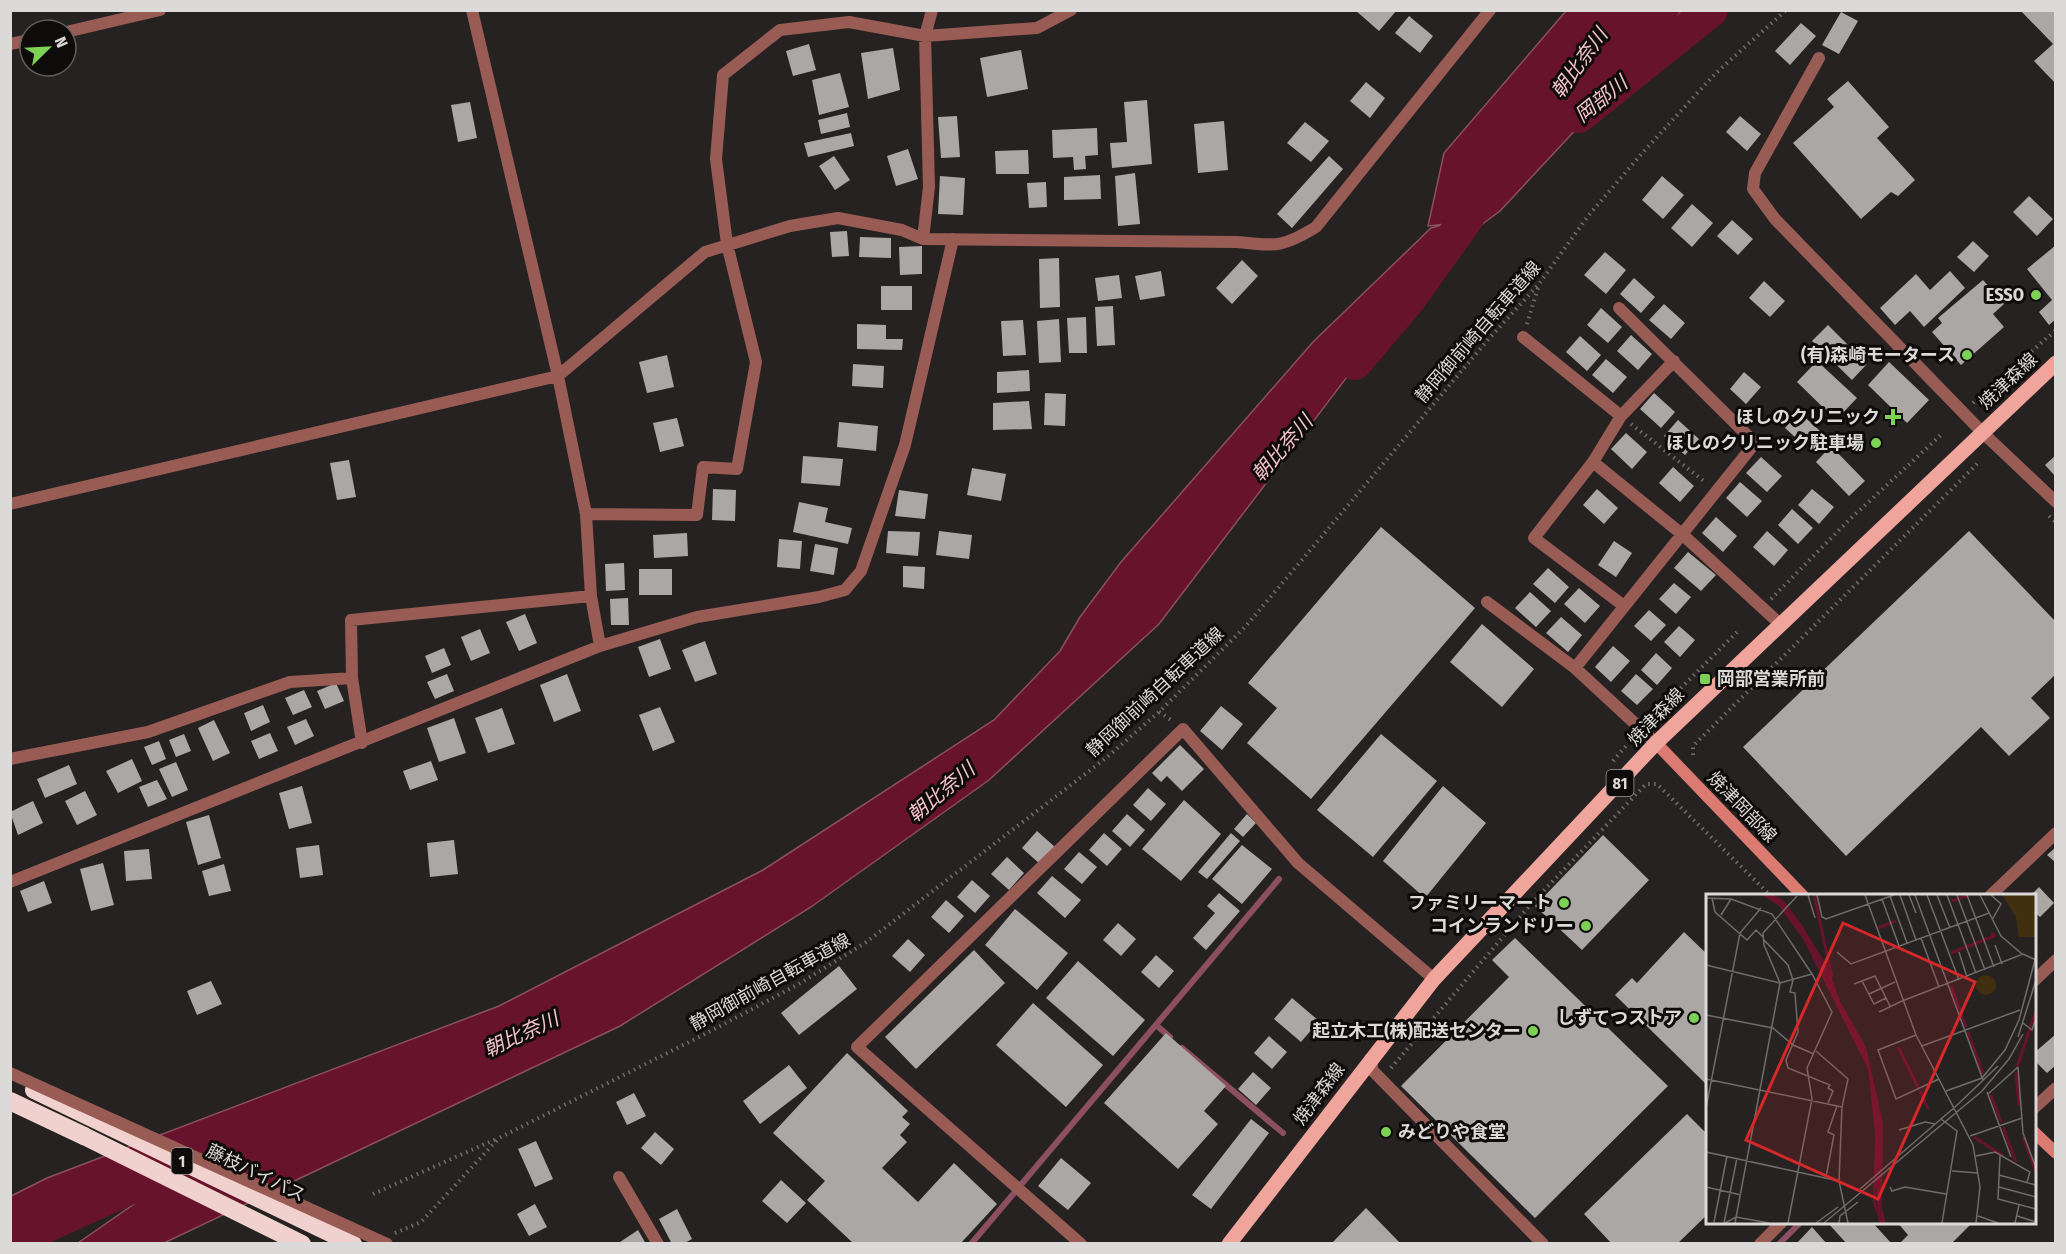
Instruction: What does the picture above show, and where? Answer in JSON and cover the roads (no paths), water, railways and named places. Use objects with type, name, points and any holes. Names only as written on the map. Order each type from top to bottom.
[{"type":"highway","name":"藤枝バイパス","points":[[10,1079],[353,1244]]},
{"type":"highway","name":"1","points":[[10,1101],[302,1244]]},
{"type":"main road","name":"焼津森線","points":[[1229,1244],[1434,979],[1656,743],[2055,363]]},
{"type":"main road","name":"焼津岡部線","points":[[1656,743],[1801,894]]},
{"type":"main road","points":[[2036,1134],[2055,1154]]},
{"type":"street","points":[[78,29],[160,10]]},
{"type":"street","points":[[472,10],[558,376],[586,514],[591,596],[600,646]]},
{"type":"street","points":[[923,239],[929,187],[926,36],[932,10]]},
{"type":"street","points":[[586,514],[697,515],[703,466],[737,469],[756,362],[727,244],[716,159],[723,75],[780,30],[849,22],[926,36],[1037,28],[1071,10]]},
{"type":"street","points":[[10,504],[558,376],[705,252],[790,226],[838,218],[902,230],[923,239],[1237,242],[1274,246],[1292,242],[1316,227],[1490,10]]},
{"type":"street","points":[[1819,58],[1755,173],[1753,189],[1775,219],[1982,432],[2055,502]]},
{"type":"street","points":[[10,882],[600,646],[697,617],[819,597],[845,590],[861,571],[905,445],[952,239]]},
{"type":"street","points":[[1575,668],[1755,443],[1619,308]]},
{"type":"street","points":[[1523,338],[1621,416]]},
{"type":"street","points":[[1624,606],[1534,538],[1593,462],[1621,416],[1674,362]]},
{"type":"street","points":[[1593,462],[1683,535],[1779,624]]},
{"type":"street","points":[[362,743],[352,678],[351,620],[591,596]]},
{"type":"street","points":[[1487,602],[1575,668],[1656,743]]},
{"type":"street","points":[[10,759],[148,732],[290,682],[352,678]]},
{"type":"street","points":[[1081,1244],[857,1047],[1183,729],[1298,863],[1434,979]]},
{"type":"street","points":[[1992,894],[2055,833]]},
{"type":"street","points":[[2036,979],[2055,960]]},
{"type":"street","points":[[1370,1059],[1373,1071],[1543,1244]]},
{"type":"street","points":[[10,1073],[389,1239]]},
{"type":"street","points":[[2036,1106],[2055,1088]]},
{"type":"street","points":[[619,1177],[658,1244]]},
{"type":"street","points":[[1760,1244],[1780,1224]]},
{"type":"water","points":[[1566,11],[1681,11],[1662,37],[1500,211],[1439,256],[1159,624],[989,780],[811,907],[620,1026],[164,1243],[78,1243],[134,1204],[72,1198],[11,1236],[11,1196],[47,1178],[499,1006],[763,870],[994,720],[1060,651],[1080,617],[1121,562],[1313,342],[1431,228],[1446,224],[1428,226],[1444,153]]},
{"type":"waterway","name":"岡部川","points":[[1579,116],[1711,10]]},
{"type":"waterway","name":"朝比奈川","points":[[1355,363],[1409,299],[1467,218]]},
{"type":"waterway","points":[[971,1244],[1279,879]]},
{"type":"waterway","points":[[1156,1025],[1170,1037]]},
{"type":"waterway","points":[[1182,1048],[1283,1133]]},
{"type":"waterway","name":"朝比奈川","points":[[10,1242],[142,1182]]},
{"type":"waterway","points":[[1779,1244],[1799,1224]]},
{"type":"place","name":"ESSO","points":[[2036,295]]},
{"type":"place","name":"(有)森崎モータース","points":[[1967,355]]},
{"type":"place","name":"ほしのクリニック","points":[[1893,417]]},
{"type":"place","name":"ほしのクリニック駐車場","points":[[1876,443]]},
{"type":"place","name":"岡部営業所前","points":[[1705,679]]},
{"type":"place","name":"ファミリーマート","points":[[1564,903]]},
{"type":"place","name":"コインランドリー","points":[[1586,926]]},
{"type":"place","name":"しずてつストア","points":[[1694,1018]]},
{"type":"place","name":"起立木工(株)配送センター","points":[[1533,1031]]},
{"type":"place","name":"みどりや食堂","points":[[1386,1132]]}]
